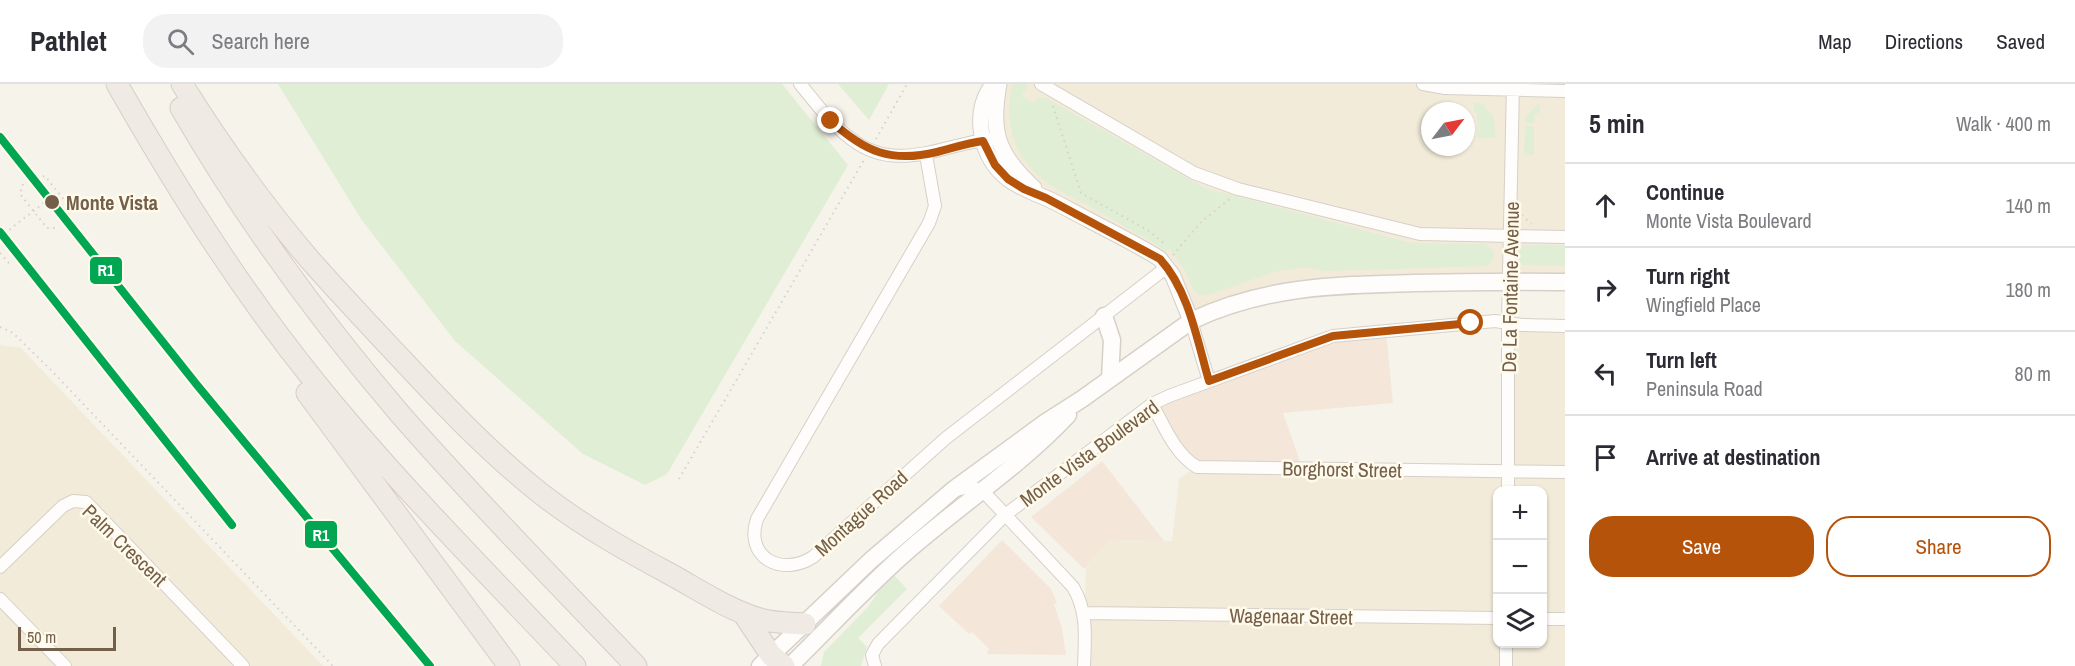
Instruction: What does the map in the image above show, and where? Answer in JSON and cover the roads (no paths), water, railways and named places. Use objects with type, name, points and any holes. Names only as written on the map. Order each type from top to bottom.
[{"type":"highway","points":[[117,84],[201,225],[272,326],[352,426],[414,496],[575,666]]},
{"type":"highway","points":[[167,84],[247,213],[350,354],[441,459],[636,666]]},
{"type":"highway","points":[[182,84],[202,116],[310,260],[483,444],[539,492],[609,541],[743,613],[762,620],[805,624]]},
{"type":"highway","points":[[201,225],[221,268],[253,320],[508,666]]},
{"type":"highway","points":[[743,613],[772,662]]},
{"type":"main road","name":"Monte Vista Boulevard","points":[[772,662],[805,624],[870,561],[953,490],[1191,321],[1208,313],[1274,293],[1312,287],[1509,281],[1565,282]]},
{"type":"main road","points":[[1104,316],[1112,340],[1110,379]]},
{"type":"main road","name":"Monte Vista Boulevard","points":[[790,666],[880,576],[1053,431],[1082,399]]},
{"type":"street","points":[[800,84],[831,121],[851,140],[869,150],[892,156],[926,155],[990,139],[996,129],[999,84]]},
{"type":"street","points":[[993,84],[981,111],[990,139],[1012,166],[1046,198],[1160,259],[1173,276],[1191,321],[1209,381]]},
{"type":"street","points":[[1041,84],[1194,173],[1238,189],[1403,231],[1439,236],[1565,237]]},
{"type":"street","points":[[1423,84],[1444,88],[1513,87],[1565,91]]},
{"type":"street","name":"De La Fontaine Avenue","points":[[1508,486],[1508,322],[1513,87]]},
{"type":"street","name":"Montague Road","points":[[926,155],[934,195],[935,206],[932,216],[757,519],[753,532],[754,541],[762,555],[772,562],[791,566],[803,564],[813,557],[946,438],[1167,267]]},
{"type":"street","name":"Monte Vista Boulevard","points":[[874,666],[872,655],[884,638],[1005,515],[1152,404],[1333,336],[1495,321],[1522,325],[1565,326]]},
{"type":"street","name":"Borghorst Street","points":[[1152,404],[1178,450],[1197,467],[1565,472]]},
{"type":"street","points":[[953,490],[969,487],[982,490],[1073,587],[1084,613],[1084,666]]},
{"type":"street","name":"Palm Crescent","points":[[0,567],[63,506],[73,501],[86,502],[243,666]]},
{"type":"street","points":[[0,599],[65,666]]},
{"type":"street","name":"Wagenaar Street","points":[[1084,613],[1493,618]]},
{"type":"street","points":[[1547,619],[1565,619]]},
{"type":"street","points":[[1506,648],[1506,666]]},
{"type":"railway","points":[[0,232],[232,525]]},
{"type":"place","name":"Monte Vista","points":[[52,202]]}]
